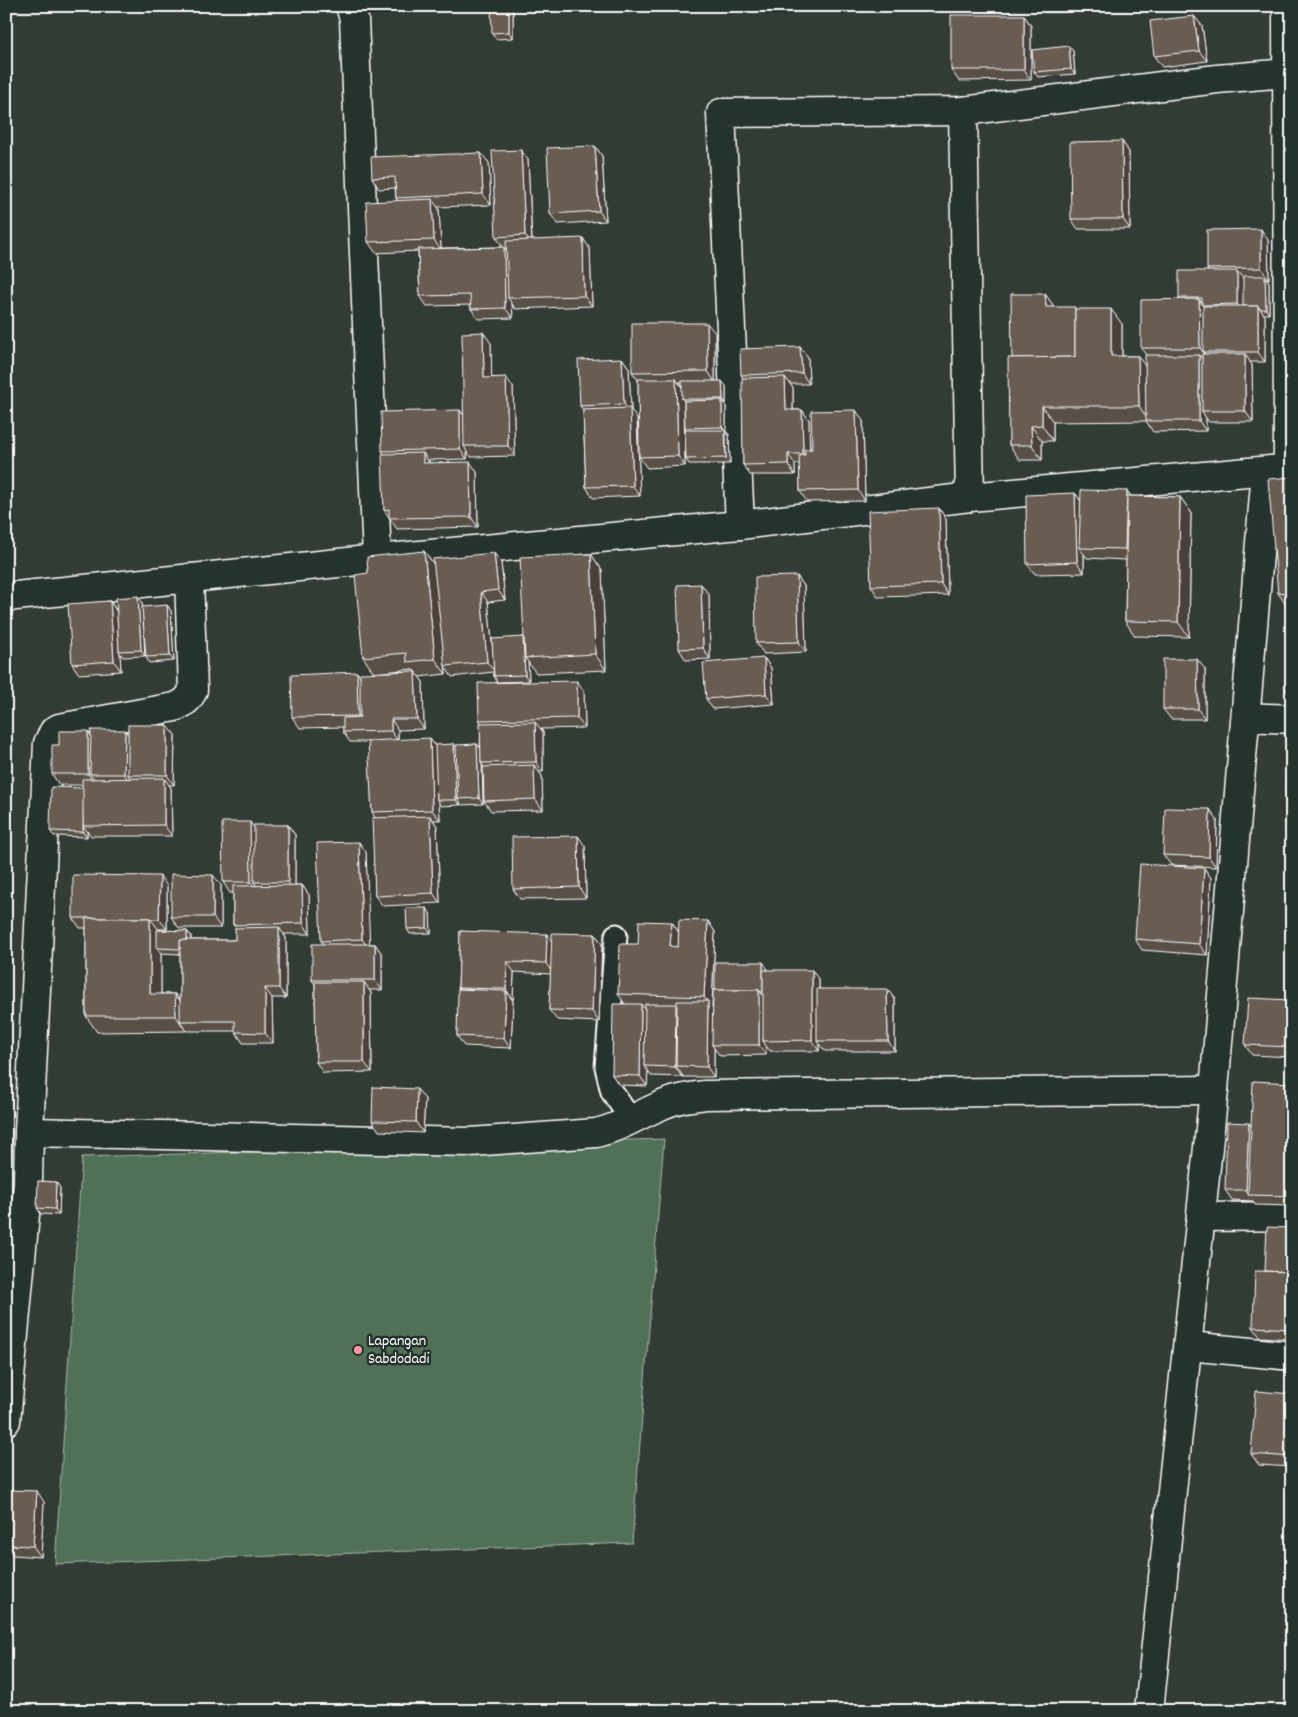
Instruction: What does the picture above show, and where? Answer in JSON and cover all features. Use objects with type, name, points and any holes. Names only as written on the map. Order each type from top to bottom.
[{"type":"street","points":[[350,6],[354,20],[377,559]]},
{"type":"street","points":[[1148,1711],[1202,1217],[1246,717],[1282,469],[1289,72],[1287,6]]},
{"type":"street","points":[[740,525],[721,113],[963,111],[1216,79],[1289,72]]},
{"type":"street","points":[[963,111],[970,497]]},
{"type":"street","points":[[6,596],[740,525],[970,497],[1282,469]]},
{"type":"street","points":[[6,1420],[17,1181],[29,1132],[48,743],[54,732],[59,728],[175,707],[184,703],[190,697],[193,690],[189,578]]},
{"type":"street","points":[[1246,717],[1292,719]]},
{"type":"street","points":[[29,1132],[470,1142],[596,1133],[614,1129],[660,1105],[684,1098],[705,1095],[1214,1090]]},
{"type":"street","points":[[1202,1217],[1292,1216]]},
{"type":"street","points":[[1188,1346],[1292,1356]]},
{"type":"lane","points":[[616,935],[606,1067],[612,1092],[632,1121]]},
{"type":"green space","name":"Lapangan Sabdodadi","points":[[664,1139],[632,1543],[55,1564],[82,1157]]},
{"type":"building","points":[[491,7],[509,7],[509,32],[492,33]]},
{"type":"building","points":[[951,15],[1024,15],[1024,70],[951,70]]},
{"type":"building","points":[[1194,16],[1199,51],[1154,56],[1150,21]]},
{"type":"building","points":[[1069,46],[1071,69],[1034,72],[1032,50]]},
{"type":"building","points":[[1122,141],[1123,219],[1071,219],[1070,142]]},
{"type":"building","points":[[595,146],[599,211],[550,214],[547,148]]},
{"type":"building","points":[[521,150],[525,235],[496,237],[492,151]]},
{"type":"building","points":[[481,153],[483,194],[396,198],[395,177],[372,178],[371,157]]},
{"type":"building","points":[[432,199],[434,240],[368,242],[366,202]]},
{"type":"building","points":[[1261,229],[1261,268],[1207,269],[1207,230]]},
{"type":"building","points":[[583,238],[584,296],[508,298],[506,241]]},
{"type":"building","points":[[504,247],[505,308],[471,309],[470,295],[420,296],[418,249]]},
{"type":"building","points":[[1179,271],[1237,271],[1237,304],[1202,305],[1202,298],[1179,298]]},
{"type":"building","points":[[1243,276],[1265,276],[1266,309],[1260,309],[1258,306],[1243,306]]},
{"type":"building","points":[[1011,294],[1045,294],[1046,307],[1075,307],[1075,357],[1012,358]]},
{"type":"building","points":[[1199,299],[1200,348],[1141,348],[1141,300]]},
{"type":"building","points":[[1203,306],[1258,306],[1258,352],[1203,352]]},
{"type":"building","points":[[1075,309],[1111,309],[1111,356],[1138,356],[1139,406],[1042,406],[1042,425],[1031,426],[1032,445],[1009,445],[1008,358],[1075,357]]},
{"type":"building","points":[[632,323],[707,323],[708,371],[632,372]]},
{"type":"building","points":[[483,332],[484,378],[506,377],[508,446],[464,446],[462,333]]},
{"type":"building","points":[[800,347],[802,373],[741,375],[740,349]]},
{"type":"building","points":[[1202,354],[1245,354],[1245,411],[1202,411]]},
{"type":"building","points":[[1145,355],[1199,355],[1199,421],[1146,421]]},
{"type":"building","points":[[622,358],[624,404],[580,406],[578,360]]},
{"type":"building","points":[[785,377],[786,410],[802,410],[803,454],[788,454],[788,464],[743,465],[742,378]]},
{"type":"building","points":[[638,379],[676,379],[678,456],[639,457]]},
{"type":"building","points":[[682,381],[722,381],[723,399],[682,399]]},
{"type":"building","points":[[722,400],[722,427],[685,428],[684,401]]},
{"type":"building","points":[[630,408],[633,486],[586,487],[583,410]]},
{"type":"building","points":[[460,410],[460,449],[382,451],[381,412]]},
{"type":"building","points":[[856,410],[858,490],[800,491],[799,456],[805,455],[805,449],[812,449],[811,411]]},
{"type":"building","points":[[685,430],[725,430],[726,458],[686,459]]},
{"type":"building","points":[[423,453],[423,463],[470,462],[471,517],[389,518],[389,509],[384,510],[382,454]]},
{"type":"building","points":[[1292,477],[1292,592],[1278,593],[1268,479]]},
{"type":"building","points":[[1081,490],[1127,491],[1125,549],[1079,548]]},
{"type":"building","points":[[1075,493],[1077,562],[1027,564],[1026,495]]},
{"type":"building","points":[[1127,496],[1180,497],[1178,622],[1125,621]]},
{"type":"building","points":[[939,508],[941,584],[871,586],[868,511]]},
{"type":"building","points":[[424,551],[435,659],[407,662],[406,653],[363,657],[355,575],[368,573],[367,557]]},
{"type":"building","points":[[494,553],[498,590],[481,592],[487,662],[445,666],[433,559]]},
{"type":"building","points":[[591,554],[595,654],[525,658],[520,557]]},
{"type":"building","points":[[797,576],[799,642],[756,643],[755,577]]},
{"type":"building","points":[[701,584],[703,648],[679,649],[677,585]]},
{"type":"building","points":[[138,596],[141,650],[119,651],[116,598]]},
{"type":"building","points":[[110,601],[114,661],[72,664],[68,604]]},
{"type":"building","points":[[167,605],[170,656],[146,657],[142,607]]},
{"type":"building","points":[[523,637],[525,675],[494,676],[492,639]]},
{"type":"building","points":[[1287,644],[1292,644],[1292,691],[1286,691]]},
{"type":"building","points":[[764,658],[766,694],[706,699],[703,663]]},
{"type":"building","points":[[1163,659],[1197,659],[1198,709],[1163,709]]},
{"type":"building","points":[[415,671],[417,719],[391,719],[391,731],[343,732],[343,718],[360,717],[360,673]]},
{"type":"building","points":[[357,672],[358,716],[292,717],[291,675]]},
{"type":"building","points":[[577,681],[577,718],[479,720],[478,683]]},
{"type":"building","points":[[535,722],[536,762],[481,763],[480,723]]},
{"type":"building","points":[[128,725],[167,725],[167,775],[128,775]]},
{"type":"building","points":[[91,730],[125,730],[124,774],[90,774]]},
{"type":"building","points":[[59,731],[88,731],[88,774],[52,774],[52,745],[59,745]]},
{"type":"building","points":[[430,738],[432,810],[372,812],[368,741]]},
{"type":"building","points":[[454,744],[456,800],[437,800],[435,745]]},
{"type":"building","points":[[477,744],[479,798],[458,799],[456,745]]},
{"type":"building","points":[[1287,749],[1292,749],[1292,792],[1285,792]]},
{"type":"building","points":[[534,765],[535,799],[484,801],[483,767]]},
{"type":"building","points":[[164,778],[164,825],[83,826],[82,779]]},
{"type":"building","points":[[51,787],[83,788],[83,832],[50,831]]},
{"type":"building","points":[[1165,808],[1210,809],[1209,857],[1163,855]]},
{"type":"building","points":[[430,816],[433,893],[375,896],[372,818]]},
{"type":"building","points":[[222,822],[250,822],[251,882],[223,882]]},
{"type":"building","points":[[254,825],[288,825],[288,882],[254,882]]},
{"type":"building","points":[[578,836],[579,887],[513,889],[512,837]]},
{"type":"building","points":[[359,842],[362,939],[321,941],[317,843]]},
{"type":"building","points":[[1140,864],[1204,868],[1199,944],[1135,939]]},
{"type":"building","points":[[171,874],[213,875],[213,917],[171,917]]},
{"type":"building","points":[[73,875],[160,876],[159,919],[73,918]]},
{"type":"building","points":[[302,885],[303,923],[233,925],[233,886]]},
{"type":"building","points":[[406,908],[427,908],[427,928],[407,929]]},
{"type":"building","points":[[86,918],[150,918],[150,994],[175,994],[176,1016],[86,1016]]},
{"type":"building","points":[[679,920],[708,921],[704,997],[618,994],[620,944],[638,944],[639,921],[672,922],[670,946],[678,947]]},
{"type":"building","points":[[279,927],[279,988],[265,988],[265,1033],[235,1032],[235,1021],[180,1021],[180,940],[235,940],[235,928]]},
{"type":"building","points":[[157,930],[187,931],[187,940],[180,940],[180,949],[157,948]]},
{"type":"building","points":[[460,931],[547,934],[546,963],[507,962],[506,989],[458,988]]},
{"type":"building","points":[[552,933],[595,934],[592,1011],[549,1010]]},
{"type":"building","points":[[312,944],[375,944],[375,980],[312,980]]},
{"type":"building","points":[[715,962],[763,962],[763,992],[759,990],[715,990]]},
{"type":"building","points":[[763,970],[812,970],[812,1040],[763,1041]]},
{"type":"building","points":[[315,982],[364,982],[364,1062],[316,1062]]},
{"type":"building","points":[[458,989],[506,991],[504,1038],[457,1036]]},
{"type":"building","points":[[817,989],[887,989],[888,1041],[817,1041]]},
{"type":"building","points":[[713,990],[759,990],[759,1045],[712,1045]]},
{"type":"building","points":[[1248,998],[1292,1000],[1292,1047],[1245,1045]]},
{"type":"building","points":[[677,1001],[708,1001],[707,1067],[676,1066]]},
{"type":"building","points":[[613,1004],[641,1004],[640,1076],[612,1075]]},
{"type":"building","points":[[645,1004],[676,1004],[675,1067],[644,1066]]},
{"type":"building","points":[[1253,1081],[1292,1083],[1292,1196],[1248,1195]]},
{"type":"building","points":[[373,1087],[417,1089],[416,1122],[372,1121]]},
{"type":"building","points":[[1227,1122],[1249,1123],[1246,1190],[1225,1190]]},
{"type":"building","points":[[38,1181],[56,1182],[55,1209],[37,1208]]},
{"type":"building","points":[[1267,1227],[1288,1228],[1287,1272],[1265,1271]]},
{"type":"building","points":[[1255,1271],[1292,1272],[1292,1329],[1253,1327]]},
{"type":"building","points":[[1256,1391],[1292,1394],[1292,1457],[1251,1454]]},
{"type":"building","points":[[9,1490],[37,1491],[33,1546],[6,1545]]},
{"type":"place","name":"Lapangan Sabdodadi","points":[[358,1350]]}]
